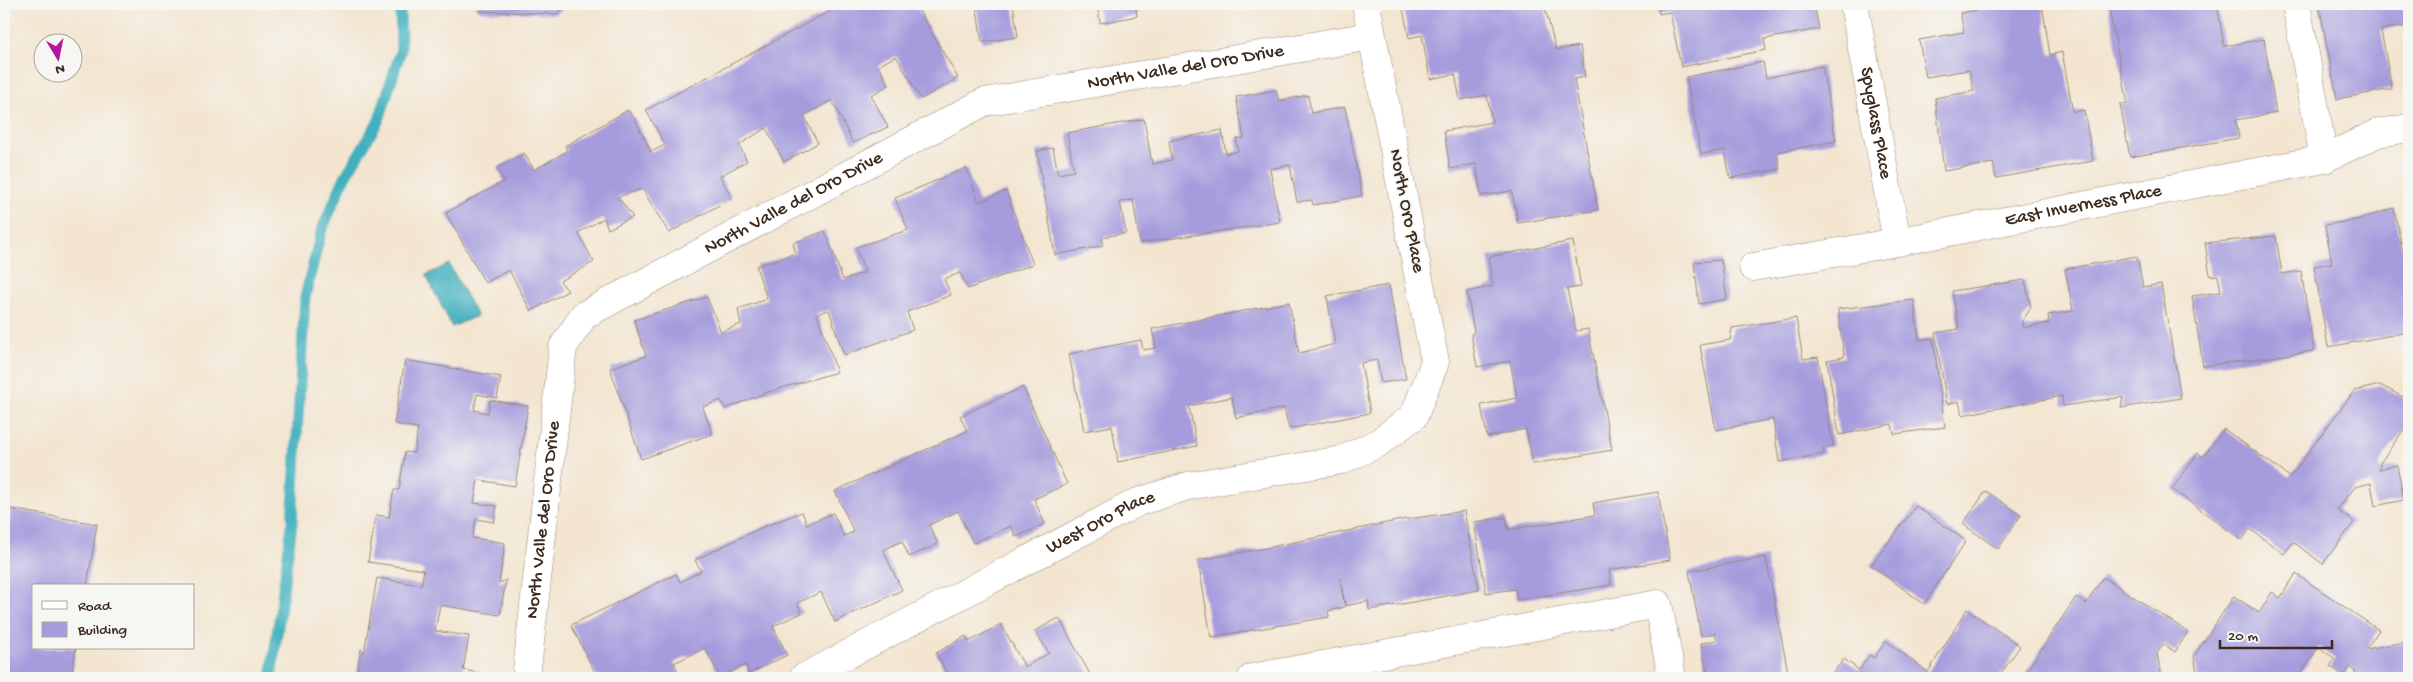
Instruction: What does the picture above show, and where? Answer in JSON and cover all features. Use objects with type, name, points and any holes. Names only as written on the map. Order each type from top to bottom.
[{"type":"street","name":"North Oro Place","points":[[1366,4],[1435,362],[1414,416]]},
{"type":"street","name":"Spyglass Place","points":[[1854,4],[1897,242]]},
{"type":"street","points":[[2296,4],[2324,160]]},
{"type":"street","name":"North Valle del Oro Drive","points":[[526,678],[563,347],[584,315],[984,102],[1371,36]]},
{"type":"street","name":"East Inverness Place","points":[[1753,267],[1897,242],[2324,160],[2378,134],[2409,128]]},
{"type":"street","name":"West Oro Place","points":[[803,678],[1138,502],[1188,486],[1342,460],[1378,443],[1414,416]]},
{"type":"street","points":[[1252,678],[1349,670],[1658,604],[1672,678]]},
{"type":"water","points":[[449,264],[477,316],[452,327],[426,275]]},
{"type":"building","points":[[478,4],[564,4],[564,8],[556,14],[478,11]]},
{"type":"building","points":[[843,4],[915,4],[958,78],[921,99],[896,56],[878,66],[889,85],[871,95],[888,127],[853,143],[832,100],[804,116],[818,143],[784,162],[766,128],[739,145],[747,161],[720,176],[732,198],[669,233],[642,189],[618,197],[633,217],[608,229],[604,218],[578,233],[594,262],[560,281],[568,291],[531,311],[509,270],[485,283],[446,213],[504,181],[497,168],[524,153],[534,170],[567,151],[565,146],[628,110],[635,119],[651,152],[665,145],[646,110]]},
{"type":"building","points":[[976,4],[1013,4],[1018,37],[982,42]]},
{"type":"building","points":[[1097,4],[1158,5],[1136,9],[1137,16],[1100,23]]},
{"type":"building","points":[[1402,4],[1544,4],[1556,50],[1580,46],[1585,77],[1574,79],[1598,210],[1518,223],[1512,191],[1481,196],[1476,164],[1450,169],[1444,131],[1492,122],[1487,95],[1460,100],[1455,74],[1430,79],[1422,35],[1409,38]]},
{"type":"building","points":[[1658,4],[1814,4],[1819,29],[1764,39],[1766,50],[1681,67],[1670,12],[1659,14]]},
{"type":"building","points":[[2015,4],[2042,4],[2050,55],[2062,52],[2073,112],[2084,110],[2093,161],[1996,178],[1993,163],[1944,171],[1935,98],[1974,91],[1969,70],[1926,77],[1919,40],[1964,32],[1960,13]]},
{"type":"building","points":[[2108,4],[2217,4],[2224,46],[2264,39],[2276,113],[2236,120],[2239,138],[2130,157],[2120,104],[2128,104]]},
{"type":"building","points":[[2319,4],[2409,4],[2409,25],[2381,30],[2392,89],[2337,99]]},
{"type":"building","points":[[1763,62],[1766,78],[1822,66],[1836,141],[1777,152],[1780,169],[1730,178],[1725,150],[1701,154],[1686,77]]},
{"type":"building","points":[[1276,90],[1279,101],[1308,95],[1311,113],[1345,107],[1362,196],[1313,205],[1312,200],[1297,202],[1290,165],[1270,169],[1280,222],[1140,243],[1133,200],[1120,202],[1126,233],[1103,237],[1102,246],[1055,255],[1037,151],[1053,148],[1058,174],[1074,171],[1067,133],[1144,119],[1152,164],[1172,160],[1169,141],[1222,130],[1226,154],[1238,151],[1236,139],[1244,138],[1236,97]]},
{"type":"building","points":[[966,168],[979,202],[1006,191],[1033,264],[968,289],[960,273],[944,279],[951,295],[907,312],[913,330],[844,355],[829,310],[817,314],[837,372],[768,392],[725,409],[721,400],[703,407],[712,434],[641,459],[610,368],[646,356],[634,320],[707,297],[721,332],[741,324],[738,309],[767,299],[756,266],[796,253],[793,243],[825,231],[843,280],[865,272],[856,247],[908,230],[895,198]]},
{"type":"building","points":[[2394,208],[2403,254],[2409,253],[2409,332],[2328,347],[2314,266],[2332,263],[2325,225],[2360,219]]},
{"type":"building","points":[[2276,236],[2282,274],[2301,271],[2314,351],[2203,366],[2192,296],[2221,292],[2218,275],[2210,276],[2205,243]]},
{"type":"building","points":[[1573,241],[1581,287],[1567,289],[1576,331],[1588,329],[1612,450],[1533,464],[1526,429],[1487,437],[1481,405],[1517,398],[1510,361],[1477,367],[1471,334],[1474,332],[1467,292],[1493,286],[1488,257]]},
{"type":"building","points":[[2137,256],[2143,287],[2161,284],[2181,398],[2121,408],[2123,397],[2063,406],[2062,396],[1962,415],[1959,401],[1947,404],[1935,333],[1959,329],[1952,291],[2025,280],[2031,308],[2022,321],[2023,328],[2049,323],[2048,315],[2073,311],[2065,269]]},
{"type":"building","points":[[1721,260],[1727,299],[1699,304],[1694,262]]},
{"type":"building","points":[[1389,285],[1406,379],[1381,383],[1377,360],[1361,363],[1370,413],[1289,429],[1284,408],[1236,418],[1232,397],[1189,406],[1197,446],[1118,462],[1112,426],[1084,431],[1069,354],[1141,340],[1143,350],[1156,348],[1152,329],[1289,302],[1299,353],[1335,344],[1327,296]]},
{"type":"building","points":[[1914,300],[1919,340],[1933,338],[1945,427],[1894,434],[1892,424],[1839,435],[1827,360],[1844,357],[1838,309]]},
{"type":"building","points":[[1796,318],[1803,359],[1818,357],[1833,446],[1823,448],[1824,454],[1779,462],[1773,419],[1716,430],[1700,345],[1730,340],[1732,328]]},
{"type":"building","points":[[405,360],[501,377],[497,398],[477,394],[474,410],[488,413],[490,400],[528,406],[515,486],[478,480],[474,503],[497,506],[494,522],[476,519],[472,538],[505,543],[499,583],[506,580],[500,615],[440,605],[435,631],[469,636],[463,670],[495,676],[495,678],[356,678],[361,649],[364,653],[377,578],[421,585],[424,570],[368,562],[376,515],[389,517],[394,490],[399,490],[405,452],[414,453],[418,428],[394,424]]},
{"type":"building","points":[[2380,385],[2403,397],[2409,417],[2409,422],[2380,463],[2379,469],[2397,465],[2404,500],[2375,506],[2371,483],[2355,487],[2337,510],[2354,522],[2323,564],[2293,542],[2284,554],[2250,529],[2242,540],[2172,489],[2198,453],[2203,457],[2224,429],[2290,477],[2354,391]]},
{"type":"building","points":[[1023,387],[1067,484],[1034,499],[1045,524],[1016,537],[1011,526],[973,543],[958,511],[929,525],[938,544],[909,557],[902,541],[883,550],[902,590],[835,622],[821,592],[797,603],[802,613],[773,626],[787,655],[748,674],[746,665],[720,677],[705,648],[674,663],[681,678],[598,678],[571,625],[676,574],[680,582],[701,571],[695,560],[760,528],[802,512],[807,524],[833,513],[844,536],[854,532],[835,491],[967,431],[960,416]]},
{"type":"building","points":[[1986,491],[2021,515],[1998,549],[1963,524]]},
{"type":"building","points":[[1658,492],[1670,560],[1609,570],[1611,585],[1517,600],[1515,589],[1486,593],[1474,522],[1506,517],[1508,530],[1595,515],[1593,503]]},
{"type":"building","points":[[1916,506],[1966,541],[1924,604],[1871,565]]},
{"type":"building","points":[[11,509],[97,524],[87,584],[32,584],[32,650],[76,650],[71,678],[4,678],[4,533],[8,533]]},
{"type":"building","points":[[1464,511],[1479,590],[1369,610],[1368,601],[1345,606],[1340,579],[1345,607],[1328,611],[1329,617],[1211,637],[1198,560],[1401,520]]},
{"type":"building","points":[[1766,557],[1789,678],[1708,678],[1701,643],[1717,640],[1715,633],[1701,636],[1689,571]]},
{"type":"building","points":[[2296,574],[2379,630],[2366,649],[2404,642],[2409,678],[2356,678],[2355,671],[2350,667],[2344,676],[2330,666],[2335,659],[2319,647],[2297,678],[2198,678],[2194,656],[2234,596],[2259,613],[2272,592],[2280,598]]},
{"type":"building","points":[[2103,577],[2188,632],[2175,652],[2163,644],[2157,654],[2162,678],[2022,678],[2076,597],[2086,604]]},
{"type":"building","points":[[1967,609],[2020,646],[1998,678],[1829,678],[1844,659],[1859,670],[1870,655],[1874,658],[1886,641],[1928,672]]},
{"type":"building","points":[[1059,618],[1092,678],[949,678],[936,653],[966,636],[969,642],[1001,624],[1025,667],[1049,653],[1035,631]]},
{"type":"waterway","points":[[271,678],[292,524],[305,297],[321,232],[345,177],[379,120],[401,50],[400,4]]}]
